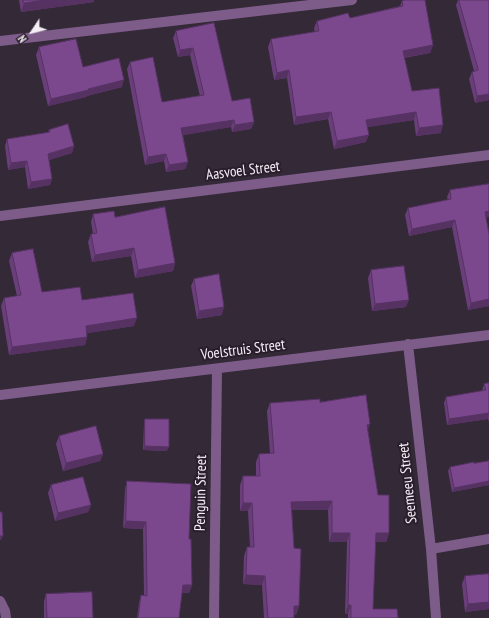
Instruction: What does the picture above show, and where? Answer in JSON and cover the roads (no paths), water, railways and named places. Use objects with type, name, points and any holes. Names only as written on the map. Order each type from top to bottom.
[{"type":"street","points":[[0,41],[352,0]]},
{"type":"street","name":"Aasvoel Street","points":[[0,216],[489,155]]},
{"type":"street","name":"Voelstruis Street","points":[[0,395],[489,335]]},
{"type":"street","name":"Seemeeu Street","points":[[408,344],[431,549],[436,618]]},
{"type":"street","name":"Penguin Street","points":[[214,618],[217,368]]},
{"type":"street","points":[[431,549],[489,540]]},
{"type":"street","points":[[0,601],[5,611],[6,618]]}]
